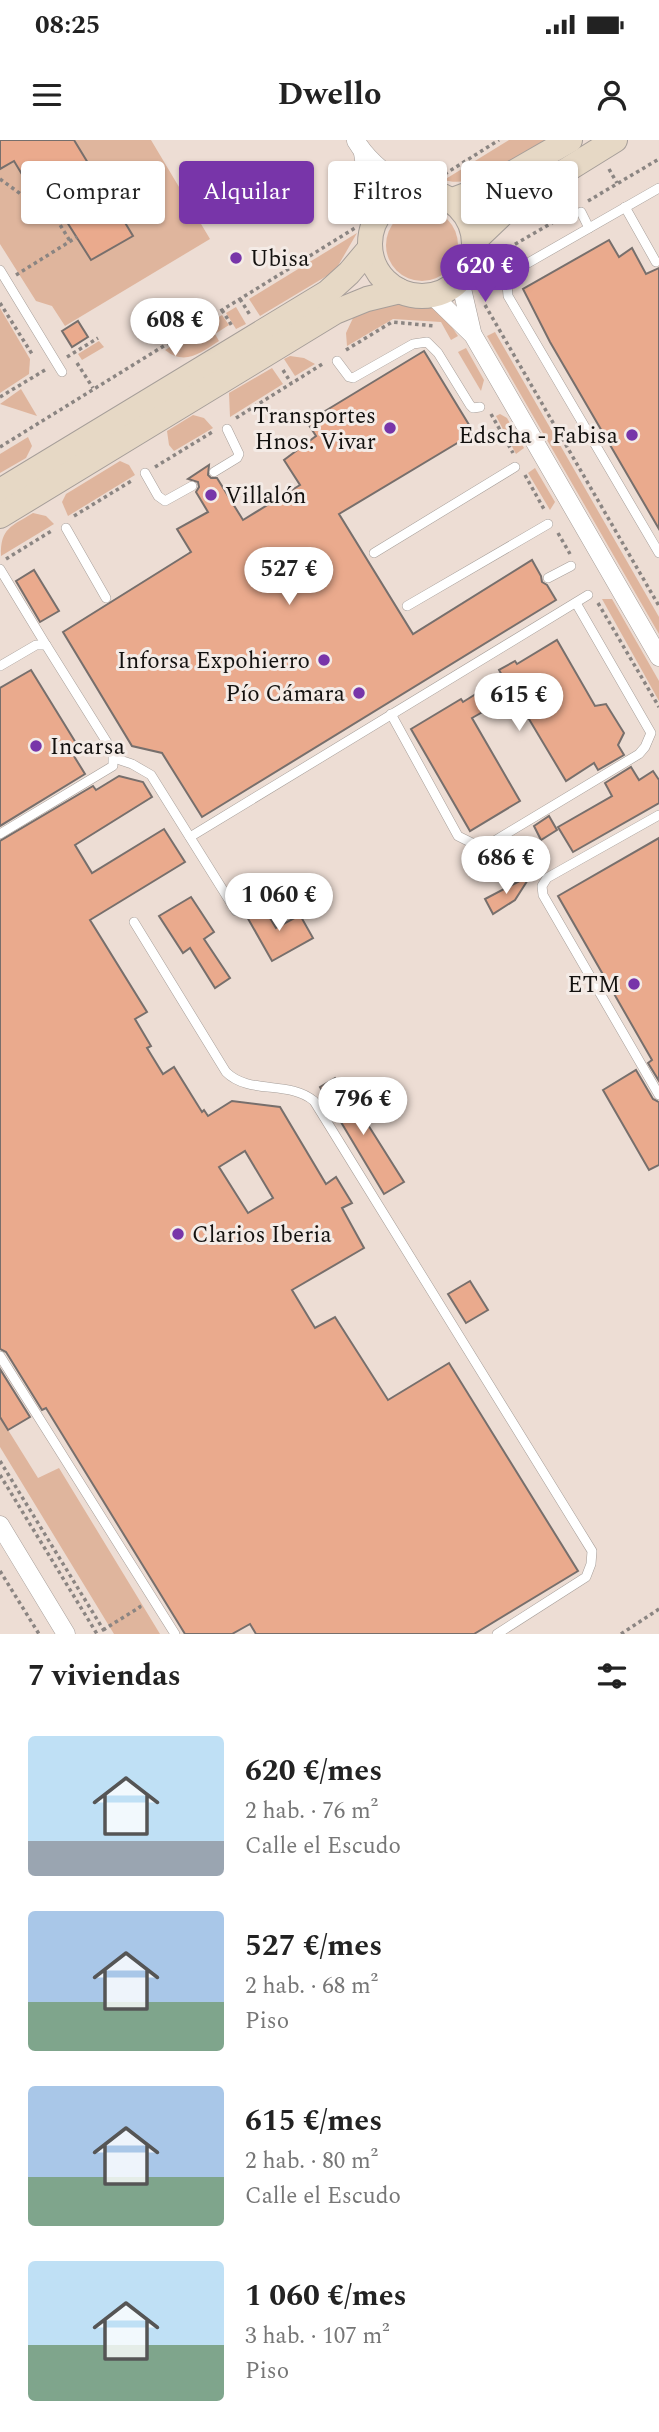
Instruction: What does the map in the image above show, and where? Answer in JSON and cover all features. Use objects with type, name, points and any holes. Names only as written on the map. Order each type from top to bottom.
[{"type":"main road","points":[[450,201],[491,186],[570,140]]},
{"type":"main road","points":[[474,240],[515,202],[615,140]]},
{"type":"main road","points":[[367,229],[376,268],[387,282],[400,291],[418,296],[432,295],[449,289],[460,280],[472,260],[474,240],[470,223],[447,200]]},
{"type":"main road","points":[[0,491],[328,292],[349,273],[371,224]]},
{"type":"main road","points":[[0,516],[335,312],[368,299],[400,291]]},
{"type":"street","points":[[358,144],[376,161]]},
{"type":"street","points":[[358,144],[367,229]]},
{"type":"street","points":[[460,280],[473,335]]},
{"type":"street","points":[[432,295],[473,335],[659,657]]},
{"type":"street","points":[[0,1525],[66,1634]]},
{"type":"lane","points":[[659,188],[514,271],[508,284],[508,296],[659,553]]},
{"type":"lane","points":[[625,207],[656,262]]},
{"type":"lane","points":[[581,212],[589,228]]},
{"type":"lane","points":[[0,270],[62,372]]},
{"type":"lane","points":[[337,361],[349,377],[354,378],[413,344],[427,342],[438,353],[470,405],[473,408],[480,407]]},
{"type":"lane","points":[[214,472],[239,454],[227,429]]},
{"type":"lane","points":[[374,553],[515,467]]},
{"type":"lane","points":[[145,473],[158,496],[165,501],[192,486]]},
{"type":"lane","points":[[407,606],[548,524]]},
{"type":"lane","points":[[66,528],[106,598]]},
{"type":"lane","points":[[548,578],[571,566]]},
{"type":"lane","points":[[0,569],[113,752],[114,758],[113,766],[0,834]]},
{"type":"lane","points":[[190,837],[588,595]]},
{"type":"lane","points":[[391,714],[458,836],[474,844],[491,843],[639,754],[655,733],[576,603]]},
{"type":"lane","points":[[0,666],[36,645],[47,645]]},
{"type":"lane","points":[[114,758],[151,775],[236,911]]},
{"type":"lane","points":[[659,815],[547,878],[542,886],[543,895],[659,1095]]},
{"type":"lane","points":[[134,922],[232,1078],[300,1092],[314,1101],[592,1551],[586,1577],[497,1634]]},
{"type":"lane","points":[[0,1356],[175,1634]]},
{"type":"path","points":[[447,173],[499,140]]},
{"type":"path","points":[[0,179],[54,215],[70,242]]},
{"type":"path","points":[[0,447],[355,229],[367,229]]},
{"type":"path","points":[[7,281],[77,237]]},
{"type":"path","points":[[0,303],[36,359]]},
{"type":"path","points":[[222,310],[234,329],[227,333]]},
{"type":"path","points":[[496,324],[659,606]]},
{"type":"path","points":[[77,363],[93,388]]},
{"type":"path","points":[[0,397],[19,386]]},
{"type":"path","points":[[0,1461],[104,1632],[139,1607],[137,1603]]},
{"type":"path","points":[[0,1475],[97,1634]]},
{"type":"path","points":[[0,1571],[38,1634]]},
{"type":"path","points":[[621,1634],[659,1609]]},
{"type":"shaded area","points":[[0,140],[659,140],[659,1634],[0,1634]]},
{"type":"shaded area","points":[[0,140],[151,140],[164,161],[21,161],[21,224],[165,224],[165,163],[179,187],[179,224],[201,224],[210,239],[65,326],[52,306],[36,301],[0,244]]},
{"type":"shaded area","points":[[509,140],[545,140],[511,161],[475,161]]},
{"type":"shaded area","points":[[461,170],[461,181],[447,180]]},
{"type":"shaded area","points":[[447,220],[457,238],[457,252],[452,265],[442,275],[429,280],[415,280],[402,275],[392,265],[387,252],[387,238],[393,224],[447,224]]},
{"type":"shaded area","points":[[357,233],[335,271],[260,316],[249,299]]},
{"type":"shaded area","points":[[404,297],[421,301],[436,309],[458,336],[451,340],[441,322],[393,319],[347,346],[346,333],[353,318]]},
{"type":"shaded area","points":[[236,307],[246,324],[236,329],[226,313]]},
{"type":"shaded area","points":[[0,308],[30,359],[29,374],[0,393]]},
{"type":"shaded area","points":[[222,315],[229,325],[215,334],[219,341],[205,350],[192,356],[179,357],[165,350]]},
{"type":"shaded area","points":[[495,332],[659,617],[659,634],[487,336]]},
{"type":"shaded area","points":[[99,341],[104,347],[82,360],[78,354]]},
{"type":"shaded area","points":[[466,348],[484,380],[481,391],[458,352]]},
{"type":"shaded area","points":[[290,356],[304,358],[315,364],[295,376],[284,359]]},
{"type":"shaded area","points":[[272,368],[283,384],[230,417],[229,393]]},
{"type":"shaded area","points":[[21,389],[37,416],[0,404]]},
{"type":"shaded area","points":[[500,414],[507,418],[524,448],[516,454],[496,416]]},
{"type":"shaded area","points":[[193,415],[204,418],[213,428],[174,451],[169,445],[167,431]]},
{"type":"shaded area","points":[[28,437],[32,446],[26,458],[0,473],[0,454]]},
{"type":"shaded area","points":[[120,461],[129,465],[135,475],[68,516],[62,502],[66,494]]},
{"type":"shaded area","points":[[535,468],[555,502],[550,510],[528,473]]},
{"type":"shaded area","points":[[33,513],[46,516],[54,524],[1,556],[5,534],[13,525]]},
{"type":"shaded area","points":[[602,599],[612,599],[659,681],[659,701]]},
{"type":"shaded area","points":[[0,1417],[38,1478],[59,1468],[160,1634],[114,1634],[0,1447]]},
{"type":"building","points":[[0,140],[74,140],[87,161],[21,161],[21,173],[14,161],[0,169]]},
{"type":"building","points":[[68,224],[126,224],[133,236],[91,260]]},
{"type":"building","name":"Edscha - Fabisa","points":[[609,240],[619,257],[632,248],[646,274],[659,268],[659,529],[550,342],[523,289]]},
{"type":"building","points":[[78,321],[88,337],[72,347],[62,331]]},
{"type":"building","points":[[424,351],[474,433],[339,514],[413,634],[532,560],[542,582],[547,585],[556,600],[202,817],[162,753],[132,746],[63,632],[191,552],[177,529],[208,512],[196,492],[198,482],[188,479],[209,465],[208,475],[217,478],[243,520],[300,485],[284,460],[316,436],[307,422]]},
{"type":"building","points":[[34,570],[59,611],[40,622],[16,581]]},
{"type":"building","points":[[557,640],[595,706],[606,704],[624,733],[618,745],[624,755],[598,770],[594,763],[566,781],[514,694],[472,718],[520,801],[470,831],[411,729],[503,677],[499,670],[515,661],[517,664]]},
{"type":"building","name":"Incarsa","points":[[31,670],[76,743],[69,748],[85,774],[0,826],[0,688]]},
{"type":"building","points":[[631,767],[639,780],[653,771],[659,780],[659,803],[573,852],[558,827],[612,796],[605,783]]},
{"type":"building","name":"Clarios Iberia","points":[[119,776],[143,782],[152,797],[75,845],[92,873],[164,829],[185,862],[90,920],[147,1012],[135,1019],[151,1046],[147,1048],[163,1074],[174,1067],[202,1112],[204,1110],[208,1116],[232,1101],[280,1107],[326,1184],[336,1177],[352,1203],[342,1208],[364,1248],[292,1290],[315,1328],[335,1317],[388,1400],[449,1363],[578,1571],[474,1634],[256,1634],[250,1624],[232,1634],[185,1634],[46,1408],[42,1410],[6,1352],[0,1349],[0,841],[93,786],[96,790]],"holes":[[[245,1151],[273,1198],[248,1213],[219,1167]]]},
{"type":"building","points":[[549,816],[557,830],[541,840],[534,826]]},
{"type":"building","name":"ETM","points":[[659,838],[659,1081],[648,1063],[652,1060],[558,896]]},
{"type":"building","points":[[531,875],[515,900],[493,914],[485,899]]},
{"type":"building","points":[[191,897],[214,932],[204,939],[230,978],[215,988],[190,948],[183,953],[159,916]]},
{"type":"building","points":[[262,905],[276,928],[300,915],[313,938],[272,961],[246,915]]},
{"type":"building","points":[[636,1070],[653,1099],[659,1102],[659,1165],[649,1170],[603,1090]]},
{"type":"building","points":[[335,1078],[404,1182],[384,1194],[320,1087]]},
{"type":"building","points":[[470,1281],[488,1310],[466,1323],[448,1294]]},
{"type":"building","points":[[0,1369],[30,1417],[8,1430],[0,1417]]},
{"type":"place","name":"Ubisa","points":[[236,258]]},
{"type":"place","name":"Transportes Hnos. Vivar","points":[[390,428]]},
{"type":"place","name":"Edscha - Fabisa","points":[[632,435]]},
{"type":"place","name":"Villalón","points":[[211,495]]},
{"type":"place","name":"Inforsa Expohierro","points":[[324,660]]},
{"type":"place","name":"Pío Cámara","points":[[359,693]]},
{"type":"place","name":"Incarsa","points":[[36,746]]},
{"type":"place","name":"ETM","points":[[634,984]]},
{"type":"place","name":"Clarios Iberia","points":[[178,1234]]}]
